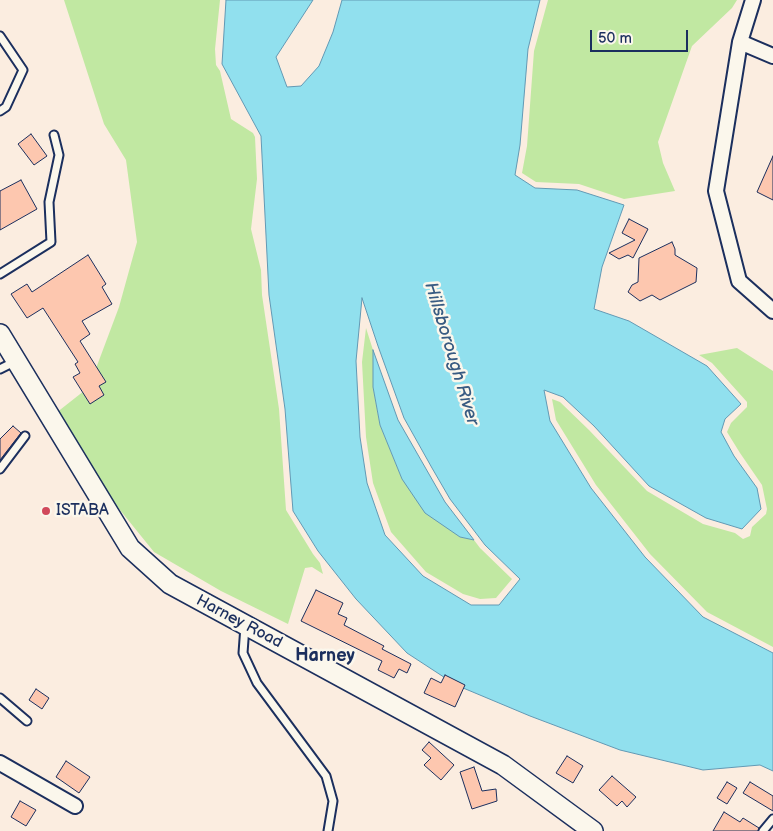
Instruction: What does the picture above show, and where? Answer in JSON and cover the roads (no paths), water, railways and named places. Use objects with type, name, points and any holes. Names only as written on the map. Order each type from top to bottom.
[{"type":"street","points":[[753,0],[740,42],[716,191],[738,281],[773,311]]},
{"type":"street","points":[[740,42],[773,56]]},
{"type":"street","name":"Harney Road","points":[[0,334],[8,365],[130,548],[170,584],[503,765],[593,831]]},
{"type":"street","points":[[0,763],[75,806]]},
{"type":"lane","points":[[0,36],[23,70],[6,107],[0,111]]},
{"type":"lane","points":[[0,274],[51,242],[49,202],[58,155],[54,135]]},
{"type":"lane","points":[[0,469],[25,436]]},
{"type":"lane","points":[[245,625],[243,653],[258,683],[326,776],[333,801],[328,831]]},
{"type":"lane","points":[[1,702],[27,721]]},
{"type":"lane","points":[[763,831],[773,819]]},
{"type":"water","name":"Hillsborough River","points":[[226,0],[313,0],[276,57],[287,87],[301,86],[319,66],[333,32],[342,0],[540,0],[528,49],[520,145],[515,175],[535,188],[577,190],[624,205],[602,267],[594,309],[629,321],[707,366],[741,404],[725,419],[721,432],[734,456],[757,488],[761,509],[742,529],[706,518],[649,486],[594,426],[563,397],[544,390],[550,421],[591,488],[645,557],[703,617],[773,653],[773,771],[760,765],[703,770],[620,750],[530,716],[456,685],[407,653],[356,599],[318,551],[293,511],[285,409],[269,295],[261,136],[222,64]],"holes":[[[362,298],[404,418],[450,499],[485,545],[520,579],[499,605],[471,605],[423,576],[385,535],[367,483],[360,437],[356,361]]]},
{"type":"water","points":[[373,350],[398,420],[445,502],[474,540],[460,537],[425,513],[402,479],[380,425],[373,387]]},
{"type":"place","name":"ISTABA","points":[[46,511]]},
{"type":"district","name":"Harney","points":[[325,656]]}]
